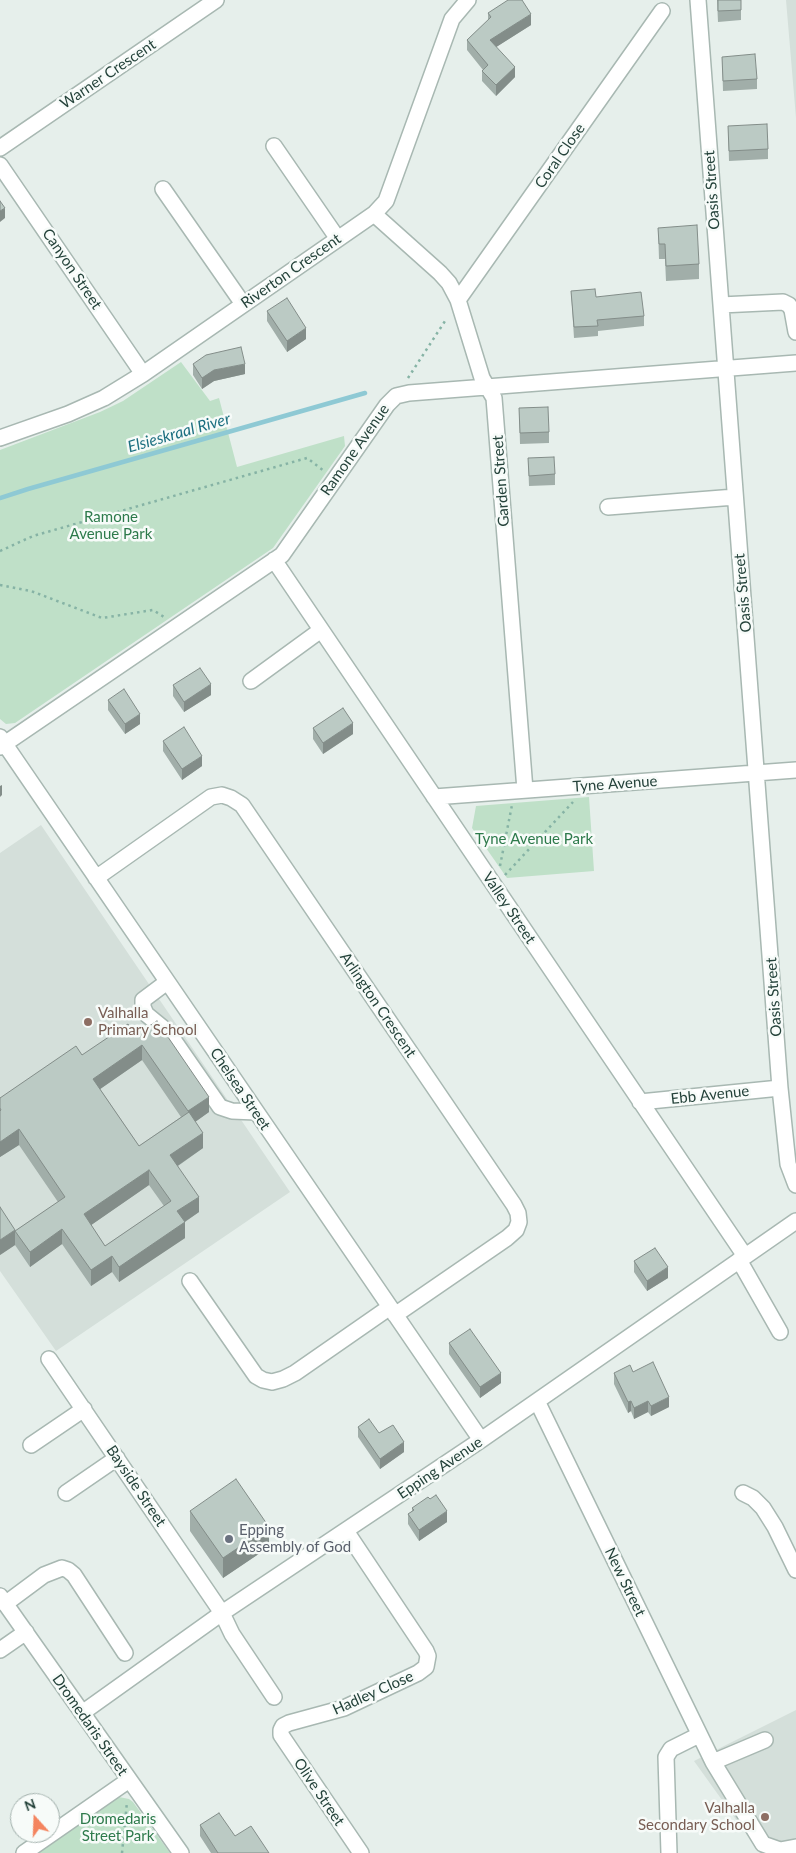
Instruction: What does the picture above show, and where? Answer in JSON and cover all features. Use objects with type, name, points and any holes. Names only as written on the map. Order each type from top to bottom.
[{"type":"street","name":"Warner Crescent","points":[[0,148],[216,0]]},
{"type":"street","name":"Riverton Crescent","points":[[0,438],[104,398],[143,374],[374,214],[386,201],[452,19],[468,0]]},
{"type":"street","name":"Oasis Street","points":[[698,0],[720,305],[758,774],[780,1088],[788,1164],[796,1185]]},
{"type":"street","name":"Coral Close","points":[[458,300],[662,11]]},
{"type":"street","points":[[274,146],[338,239]]},
{"type":"street","name":"Canyon Street","points":[[0,165],[143,374]]},
{"type":"street","points":[[163,188],[244,304]]},
{"type":"street","name":"Garden Street","points":[[374,214],[449,283],[458,300],[482,378],[494,398],[525,790]]},
{"type":"street","points":[[720,305],[783,302],[789,305],[792,310],[796,332]]},
{"type":"street","name":"Ramone Avenue","points":[[2,743],[282,555],[386,405],[396,396],[409,393],[796,363]]},
{"type":"street","points":[[608,507],[735,497]]},
{"type":"street","name":"Valley Street","points":[[274,560],[640,1102],[742,1258],[780,1332]]},
{"type":"street","points":[[251,681],[321,630]]},
{"type":"street","name":"Chelsea Street","points":[[2,743],[481,1440]]},
{"type":"street","name":"Tyne Avenue","points":[[434,797],[796,770]]},
{"type":"street","name":"Arlington Crescent","points":[[96,878],[211,797],[222,795],[231,798],[242,806],[503,1189],[518,1214],[519,1222],[516,1230],[507,1238],[295,1373],[272,1382],[256,1376],[190,1281]]},
{"type":"street","points":[[167,982],[143,1000],[146,1014],[168,1032],[220,1107],[232,1111],[256,1112]]},
{"type":"street","name":"Ebb Avenue","points":[[640,1102],[780,1088]]},
{"type":"street","name":"Epping Avenue","points":[[82,1713],[222,1613],[481,1440],[796,1221]]},
{"type":"street","name":"Bayside Street","points":[[49,1358],[222,1613],[232,1634],[274,1697]]},
{"type":"street","name":"New Street","points":[[537,1401],[713,1762],[763,1844],[780,1850],[796,1847]]},
{"type":"street","points":[[31,1445],[84,1409]]},
{"type":"street","points":[[66,1493],[117,1458]]},
{"type":"street","points":[[742,1493],[753,1498],[763,1508],[775,1527],[796,1570]]},
{"type":"street","name":"Hadley Close","points":[[281,1730],[283,1726],[289,1723],[344,1708],[418,1673],[426,1667],[428,1662],[426,1651],[346,1531]]},
{"type":"street","points":[[3,1600],[44,1575],[62,1568],[68,1570],[74,1575],[125,1653]]},
{"type":"street","name":"Dromedaris Street","points":[[3,1600],[181,1853]]},
{"type":"street","points":[[0,1650],[26,1632]]},
{"type":"street","name":"Olive Street","points":[[281,1730],[281,1735],[361,1853]]},
{"type":"street","points":[[670,1853],[666,1757],[671,1749],[700,1734]]},
{"type":"street","points":[[713,1762],[765,1740]]},
{"type":"street","points":[[24,1853],[129,1780]]},
{"type":"path","points":[[396,396],[458,300]]},
{"type":"path","points":[[0,551],[33,536],[307,458],[335,479]]},
{"type":"path","points":[[0,585],[31,591],[102,618],[153,610],[178,626]]},
{"type":"path","points":[[504,875],[578,798]]},
{"type":"path","points":[[500,868],[512,799]]},
{"type":"path","points":[[122,1853],[129,1780]]},
{"type":"shaded area","points":[[786,0],[796,0],[796,118]]},
{"type":"shaded area","name":"Valhalla Primary School","points":[[41,825],[290,1192],[56,1351],[0,1271],[0,853]]},
{"type":"shaded area","name":"Valhalla Secondary School","points":[[796,1710],[796,1853],[760,1853],[694,1761]]},
{"type":"green space","name":"Ramone Avenue Park","points":[[181,362],[210,401],[219,398],[237,467],[344,436],[345,446],[273,548],[15,723],[6,724],[0,719],[0,450],[100,412],[123,401]]},
{"type":"green space","name":"Tyne Avenue Park","points":[[589,797],[594,871],[507,878],[472,828],[476,806]]},
{"type":"green space","name":"Dromedaris Street Park","points":[[115,1798],[129,1799],[133,1802],[170,1853],[37,1853],[51,1843],[60,1843],[60,1837]]},
{"type":"building","points":[[508,0],[522,0],[531,14],[490,40],[515,67],[496,85],[482,71],[488,65],[467,40],[491,17],[488,13]]},
{"type":"building","points":[[718,0],[741,0],[741,10],[718,11]]},
{"type":"building","points":[[755,54],[757,79],[723,81],[722,57]]},
{"type":"building","points":[[767,124],[768,149],[729,151],[728,126]]},
{"type":"building","points":[[0,201],[5,208],[0,211]]},
{"type":"building","points":[[697,225],[699,264],[666,266],[665,244],[659,244],[658,228]]},
{"type":"building","points":[[595,289],[596,297],[641,292],[644,316],[597,320],[598,326],[574,327],[571,291]]},
{"type":"building","points":[[287,298],[306,328],[287,341],[267,311]]},
{"type":"building","points":[[241,347],[245,364],[214,370],[202,378],[193,364],[206,355]]},
{"type":"building","points":[[548,407],[549,432],[520,433],[519,408]]},
{"type":"building","points":[[554,457],[555,474],[529,476],[528,458]]},
{"type":"building","points":[[200,668],[211,684],[184,702],[173,685]]},
{"type":"building","points":[[124,689],[140,714],[125,724],[108,700]]},
{"type":"building","points":[[343,708],[353,723],[323,743],[313,728]]},
{"type":"building","points":[[184,727],[202,756],[182,769],[163,741]]},
{"type":"building","points":[[157,1021],[209,1097],[188,1111],[142,1045],[93,1079],[139,1146],[189,1112],[203,1133],[170,1155],[199,1197],[177,1211],[185,1222],[119,1267],[112,1256],[91,1270],[62,1229],[30,1252],[15,1231],[65,1197],[19,1129],[0,1142],[0,1098],[76,1046],[82,1055],[128,1024],[135,1035]],"holes":[[[149,1170],[171,1201],[105,1246],[84,1214]]]},
{"type":"building","points":[[0,1207],[15,1230],[0,1240]]},
{"type":"building","points":[[655,1248],[668,1267],[647,1281],[634,1261]]},
{"type":"building","points":[[470,1329],[501,1373],[480,1387],[449,1343]]},
{"type":"building","points":[[653,1362],[669,1397],[651,1406],[648,1401],[634,1408],[631,1401],[628,1402],[614,1373],[630,1365],[633,1372]]},
{"type":"building","points":[[369,1419],[379,1433],[393,1425],[404,1442],[380,1459],[358,1427]]},
{"type":"building","points":[[236,1479],[269,1527],[223,1558],[190,1511]]},
{"type":"building","points":[[436,1495],[447,1511],[419,1530],[408,1514],[414,1510],[412,1508],[428,1497],[430,1499]]},
{"type":"building","points":[[219,1813],[235,1836],[251,1826],[269,1853],[218,1853],[200,1825]]},
{"type":"waterway","name":"Elsieskraal River","points":[[0,498],[365,393]]},
{"type":"place","name":"Valhalla Primary School","points":[[88,1022]]},
{"type":"place","name":"Epping Assembly of God","points":[[229,1539]]},
{"type":"place","name":"Valhalla Secondary School","points":[[765,1817]]}]
